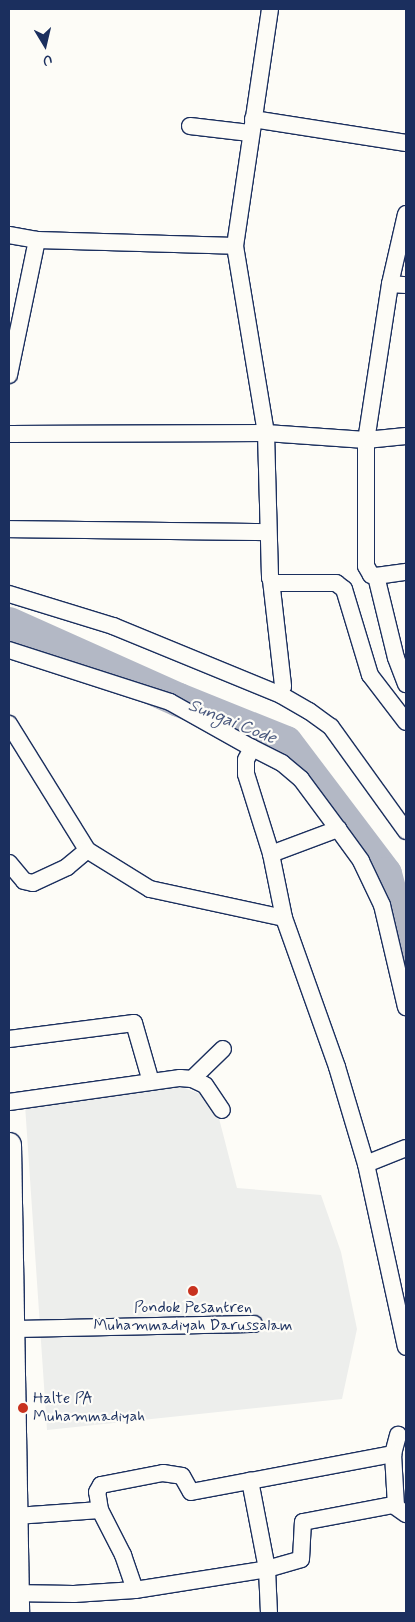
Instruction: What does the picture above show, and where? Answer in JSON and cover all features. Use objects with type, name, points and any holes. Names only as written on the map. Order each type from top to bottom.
[{"type":"main road","points":[[9,1158],[11,1397],[16,1516],[14,1600]]},
{"type":"street","points":[[270,9],[235,246],[266,433],[271,580],[284,686]]},
{"type":"street","points":[[190,126],[252,126],[406,143]]},
{"type":"street","points":[[406,214],[390,284],[366,440],[366,566],[371,575],[376,576],[406,572]]},
{"type":"street","points":[[9,235],[36,240],[235,246]]},
{"type":"street","points":[[9,375],[36,240]]},
{"type":"street","points":[[390,284],[406,285]]},
{"type":"street","points":[[9,434],[266,433],[366,440],[406,436]]},
{"type":"street","points":[[9,529],[268,532]]},
{"type":"street","points":[[376,576],[396,658],[406,683]]},
{"type":"street","points":[[271,580],[274,583],[336,583],[344,589],[370,675],[406,722]]},
{"type":"street","points":[[9,594],[114,626],[282,695],[309,711],[331,727],[406,831]]},
{"type":"street","points":[[9,650],[170,702],[282,763],[301,779],[361,862],[382,905],[406,1007]]},
{"type":"street","points":[[9,724],[87,850],[150,889],[284,918]]},
{"type":"street","points":[[252,748],[246,760],[246,774],[271,854],[284,918],[336,1067],[366,1164],[406,1347]]},
{"type":"street","points":[[271,854],[338,829]]},
{"type":"street","points":[[9,866],[24,880],[33,883],[67,867],[87,850]]},
{"type":"street","points":[[9,1039],[134,1023],[150,1082]]},
{"type":"street","points":[[9,1102],[192,1078],[220,1052]]},
{"type":"street","points":[[192,1078],[213,1093],[222,1110]]},
{"type":"street","points":[[366,1164],[406,1148]]},
{"type":"street","points":[[12,1340],[254,1324]]},
{"type":"street","points":[[14,1600],[135,1590],[267,1569],[301,1559],[303,1522],[401,1510],[393,1454],[398,1435]]},
{"type":"street","points":[[135,1590],[123,1554],[100,1510],[97,1492],[101,1485],[163,1473],[182,1476],[191,1492],[393,1454]]},
{"type":"street","points":[[250,1481],[267,1569],[269,1613]]},
{"type":"street","points":[[16,1516],[100,1510]]},
{"type":"shaded area","name":"Pondok Pesantren Muhammadiyah Darussalam","points":[[176,1085],[214,1099],[237,1188],[321,1195],[341,1252],[357,1329],[342,1399],[47,1430],[25,1105]]},
{"type":"waterway","name":"Sungai Code","points":[[9,624],[179,700],[286,743],[385,874],[406,952]]},
{"type":"place","name":"Pondok Pesantren Muhammadiyah Darussalam","points":[[193,1291]]},
{"type":"place","name":"Halte PA Muhammadiyah","points":[[23,1408]]}]
